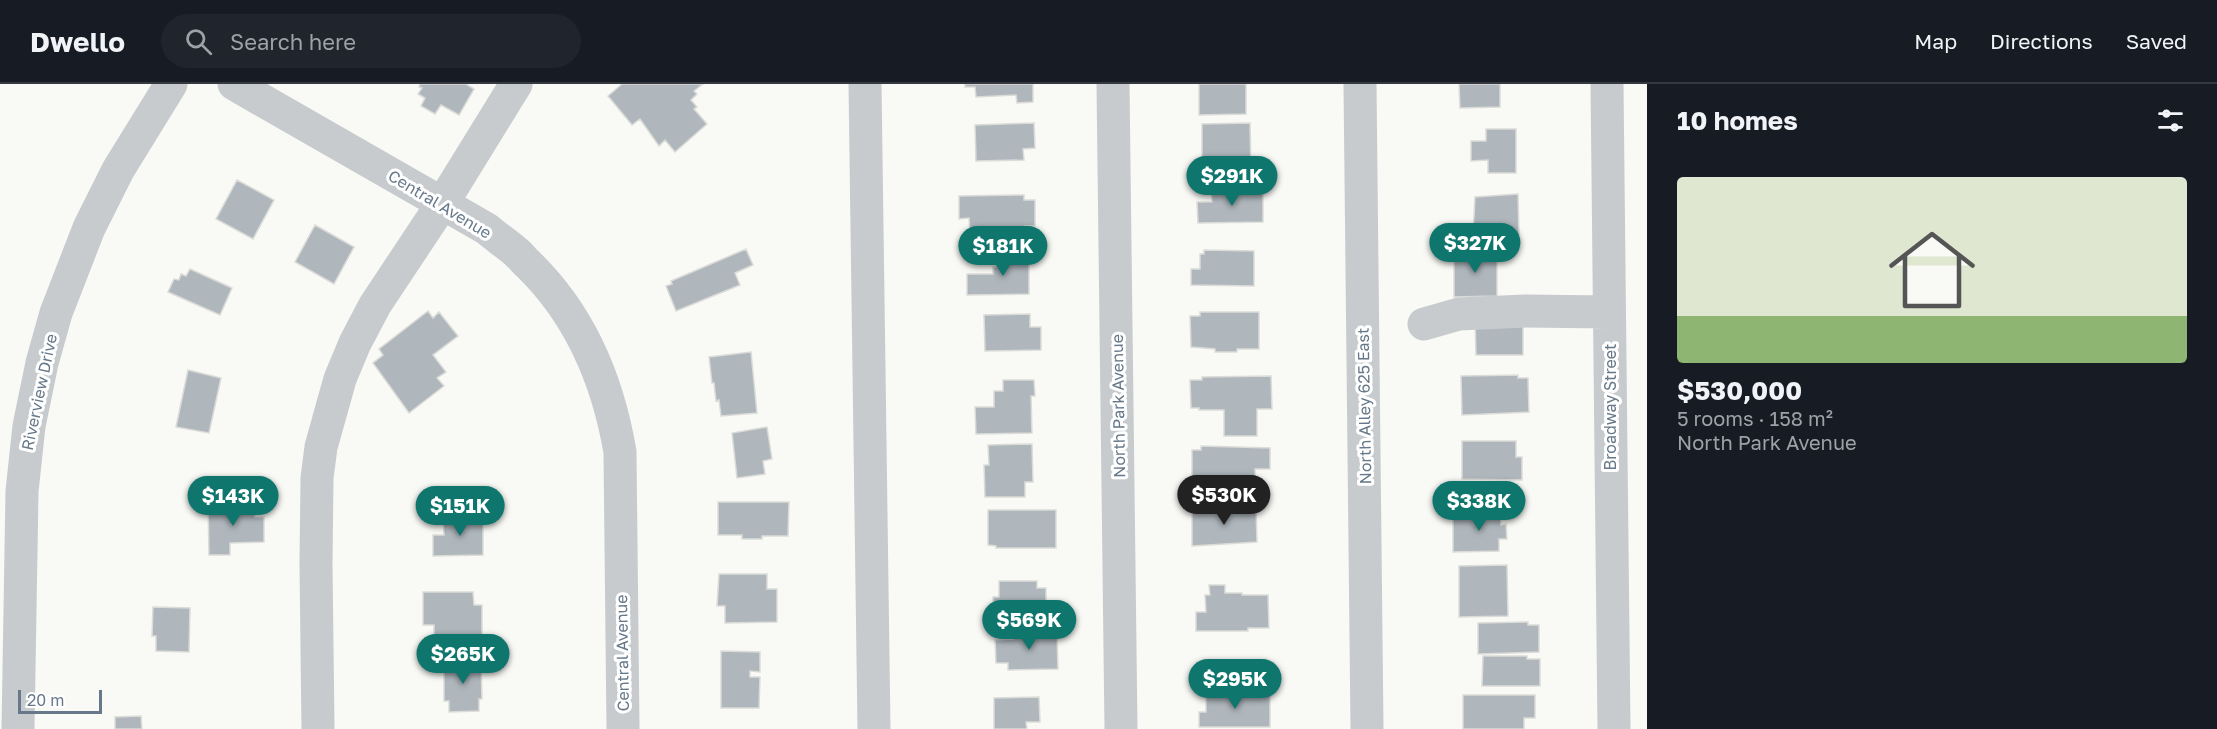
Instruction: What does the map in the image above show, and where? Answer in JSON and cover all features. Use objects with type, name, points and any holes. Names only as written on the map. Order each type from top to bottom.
[{"type":"street","name":"Riverview Drive","points":[[18,729],[22,490],[29,426],[42,363],[59,304],[89,228],[118,170],[171,84]]},
{"type":"street","name":"Central Avenue","points":[[234,84],[487,230],[517,253],[544,280],[587,343],[606,391],[616,427],[621,479],[623,729]]},
{"type":"street","points":[[318,729],[317,478],[321,447],[340,379],[355,343],[375,305],[442,204],[516,84]]},
{"type":"street","points":[[865,84],[874,729]]},
{"type":"street","name":"North Park Avenue","points":[[1113,84],[1121,729]]},
{"type":"street","name":"North Alley 625 East","points":[[1360,84],[1367,729]]},
{"type":"street","name":"Broadway Street","points":[[1607,84],[1614,729]]},
{"type":"street","points":[[1424,324],[1459,314],[1524,311],[1609,312]]},
{"type":"building","points":[[420,84],[466,84],[474,89],[459,115],[441,105],[435,114],[421,106],[425,98],[418,94],[422,88],[419,87]]},
{"type":"building","points":[[622,84],[703,84],[694,91],[697,94],[691,100],[697,107],[694,109],[707,124],[675,152],[665,140],[659,146],[640,119],[632,125],[608,96]]},
{"type":"building","points":[[965,84],[1033,84],[1033,102],[1017,103],[1016,95],[976,97],[975,87],[965,87]]},
{"type":"building","points":[[1199,84],[1246,84],[1246,114],[1199,115]]},
{"type":"building","points":[[1459,84],[1500,84],[1500,107],[1460,108]]},
{"type":"building","points":[[1034,123],[1035,148],[1023,149],[1024,160],[976,161],[975,125]]},
{"type":"building","points":[[1250,123],[1251,171],[1202,172],[1202,124]]},
{"type":"building","points":[[1486,129],[1516,129],[1516,173],[1488,173],[1488,160],[1471,161],[1471,141],[1486,141]]},
{"type":"building","points":[[237,180],[274,200],[253,239],[216,219]]},
{"type":"building","points":[[1263,189],[1263,222],[1198,223],[1197,202],[1212,202],[1211,190]]},
{"type":"building","points":[[1518,194],[1519,235],[1473,235],[1475,197]]},
{"type":"building","points":[[1024,195],[1024,200],[1035,200],[1035,226],[1025,226],[1025,232],[970,233],[969,218],[959,219],[959,196]]},
{"type":"building","points":[[315,225],[354,247],[334,284],[295,262]]},
{"type":"building","points":[[746,249],[753,265],[735,273],[740,285],[676,311],[666,286],[672,284],[671,281]]},
{"type":"building","points":[[1204,250],[1254,251],[1254,286],[1191,285],[1191,269],[1200,269],[1200,254],[1204,254]]},
{"type":"building","points":[[1454,251],[1497,251],[1497,296],[1454,297]]},
{"type":"building","points":[[1029,252],[1029,294],[967,295],[967,274],[993,274],[993,267],[1000,267],[1002,253]]},
{"type":"building","points":[[190,269],[232,288],[220,315],[168,292],[174,279],[179,280],[181,274],[186,276]]},
{"type":"building","points":[[428,311],[433,318],[439,312],[458,336],[433,355],[446,372],[437,378],[444,386],[409,413],[373,363],[383,355],[379,349]]},
{"type":"building","points":[[1200,312],[1259,312],[1259,349],[1215,352],[1215,349],[1191,347],[1190,316],[1200,316]]},
{"type":"building","points":[[1030,314],[1030,327],[1041,327],[1041,350],[985,351],[984,315]]},
{"type":"building","points":[[1523,319],[1523,355],[1476,355],[1475,320]]},
{"type":"building","points":[[751,352],[757,413],[721,416],[719,400],[716,401],[714,383],[712,383],[709,357]]},
{"type":"building","points":[[188,370],[221,378],[209,433],[176,427]]},
{"type":"building","points":[[1518,375],[1518,378],[1528,378],[1529,412],[1462,415],[1461,376]]},
{"type":"building","points":[[1271,376],[1272,409],[1257,409],[1257,436],[1224,436],[1224,410],[1191,408],[1190,380],[1202,380],[1202,377]]},
{"type":"building","points":[[1003,380],[1034,380],[1035,396],[1031,396],[1032,433],[976,434],[975,407],[994,407],[994,391],[1003,391]]},
{"type":"building","points":[[767,427],[772,459],[763,461],[765,474],[737,478],[732,433]]},
{"type":"building","points":[[1462,441],[1516,441],[1516,457],[1522,457],[1522,480],[1462,479]]},
{"type":"building","points":[[1032,444],[1033,482],[1025,482],[1025,497],[985,497],[984,465],[989,465],[988,445]]},
{"type":"building","points":[[1201,446],[1270,448],[1270,469],[1255,469],[1255,482],[1201,482],[1201,479],[1192,479],[1192,450],[1201,450]]},
{"type":"building","points":[[718,502],[789,502],[788,536],[742,539],[742,535],[718,535]]},
{"type":"building","points":[[208,504],[255,504],[255,517],[264,517],[264,542],[230,543],[230,555],[209,555]]},
{"type":"building","points":[[1256,507],[1257,542],[1192,546],[1192,511],[1205,511],[1205,508]]},
{"type":"building","points":[[1500,508],[1501,525],[1506,524],[1507,539],[1499,539],[1499,551],[1453,552],[1453,518],[1479,518],[1479,509]]},
{"type":"building","points":[[988,510],[1056,510],[1056,548],[996,548],[996,546],[988,545]]},
{"type":"building","points":[[483,516],[483,555],[433,556],[433,535],[444,535],[443,517]]},
{"type":"building","points":[[1507,565],[1508,616],[1459,617],[1459,566]]},
{"type":"building","points":[[719,574],[767,574],[767,589],[777,589],[777,622],[725,623],[725,606],[717,606]]},
{"type":"building","points":[[999,581],[1037,581],[1037,588],[1046,588],[1046,608],[1033,608],[1033,617],[993,617],[993,597],[999,597]]},
{"type":"building","points":[[1209,585],[1225,585],[1225,593],[1268,595],[1269,628],[1248,628],[1248,631],[1196,631],[1196,612],[1206,612],[1205,595],[1210,595]]},
{"type":"building","points":[[423,592],[473,592],[474,605],[482,605],[482,642],[434,643],[434,625],[423,625]]},
{"type":"building","points":[[153,607],[190,608],[189,652],[156,651],[156,636],[152,636]]},
{"type":"building","points":[[1528,622],[1528,625],[1539,625],[1539,652],[1478,654],[1478,623]]},
{"type":"building","points":[[1057,631],[1058,669],[1008,670],[1008,663],[996,663],[995,640],[1013,639],[1013,632]]},
{"type":"building","points":[[721,651],[760,652],[760,672],[750,671],[750,677],[760,677],[759,708],[721,708]]},
{"type":"building","points":[[1483,656],[1527,656],[1527,659],[1540,659],[1540,686],[1482,686]]},
{"type":"building","points":[[444,661],[481,661],[482,699],[479,699],[479,711],[449,712],[449,701],[444,701]]},
{"type":"building","points":[[1209,685],[1225,685],[1225,692],[1242,692],[1242,695],[1270,695],[1270,727],[1199,727],[1199,712],[1206,712],[1206,694],[1209,694]]},
{"type":"building","points":[[1463,695],[1535,695],[1535,718],[1524,718],[1524,729],[1463,729]]},
{"type":"building","points":[[1039,697],[1040,722],[1026,722],[1027,729],[994,729],[994,698]]},
{"type":"building","points":[[141,716],[142,729],[115,729],[115,717]]}]
